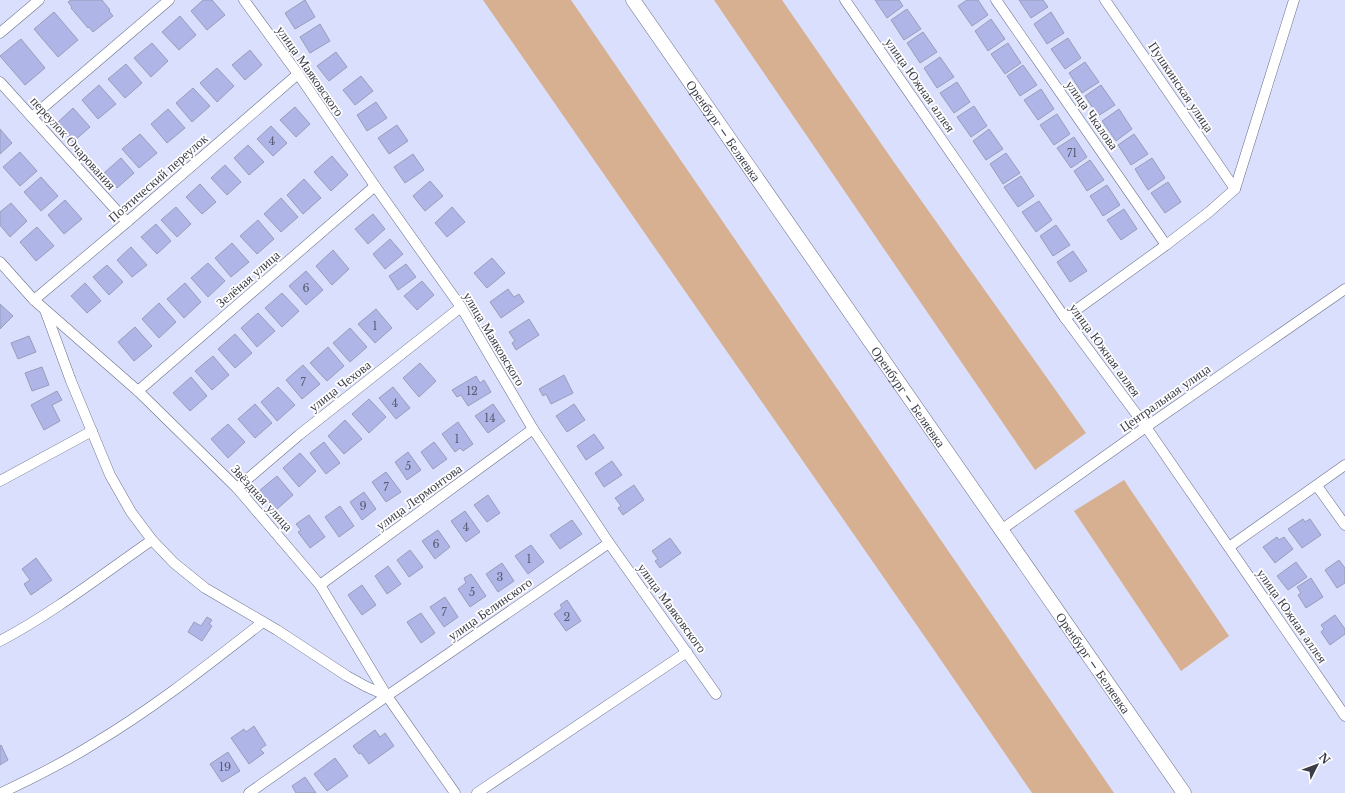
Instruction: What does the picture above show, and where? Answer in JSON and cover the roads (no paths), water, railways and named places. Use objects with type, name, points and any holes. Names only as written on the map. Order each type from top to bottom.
[{"type":"main road","name":"Оренбург – Беляевка","points":[[633,0],[1184,793]]},
{"type":"street","points":[[0,33],[39,0]]},
{"type":"street","points":[[32,117],[169,0]]},
{"type":"street","name":"улица Маяковского","points":[[244,0],[298,74],[461,307],[533,429],[609,542],[716,694]]},
{"type":"street","name":"улица Южная аллея","points":[[845,0],[1065,318],[1146,427],[1345,716]]},
{"type":"street","name":"улица Чкалова","points":[[996,0],[1166,245]]},
{"type":"street","name":"Пушкинская улица","points":[[1105,0],[1235,189]]},
{"type":"street","points":[[1065,318],[1166,245],[1209,212],[1235,189],[1294,0]]},
{"type":"street","name":"Поэтический переулок","points":[[34,300],[127,222],[298,74]]},
{"type":"street","name":"переулок Очарования","points":[[0,82],[127,222]]},
{"type":"street","name":"Зелёная улица","points":[[138,392],[375,186]]},
{"type":"street","name":"Звёздная улица","points":[[0,262],[34,300],[138,392],[237,488],[320,585],[386,696],[455,793]]},
{"type":"street","name":"Центральная улица","points":[[1001,530],[1345,289]]},
{"type":"street","name":"улица Чехова","points":[[237,488],[299,434],[461,307]]},
{"type":"street","points":[[45,310],[58,348],[116,486],[131,512],[152,540],[174,563],[205,588],[263,622],[347,676],[386,696]]},
{"type":"street","name":"улица Лермонтова","points":[[320,585],[533,429]]},
{"type":"street","points":[[0,481],[92,431]]},
{"type":"street","points":[[1229,547],[1345,465]]},
{"type":"street","points":[[1317,486],[1345,525]]},
{"type":"street","points":[[0,641],[77,593],[152,540]]},
{"type":"street","name":"улица Белинского","points":[[249,793],[386,696],[609,542]]},
{"type":"street","points":[[1,793],[64,762],[136,717],[263,622]]},
{"type":"street","points":[[477,793],[687,652]]}]
